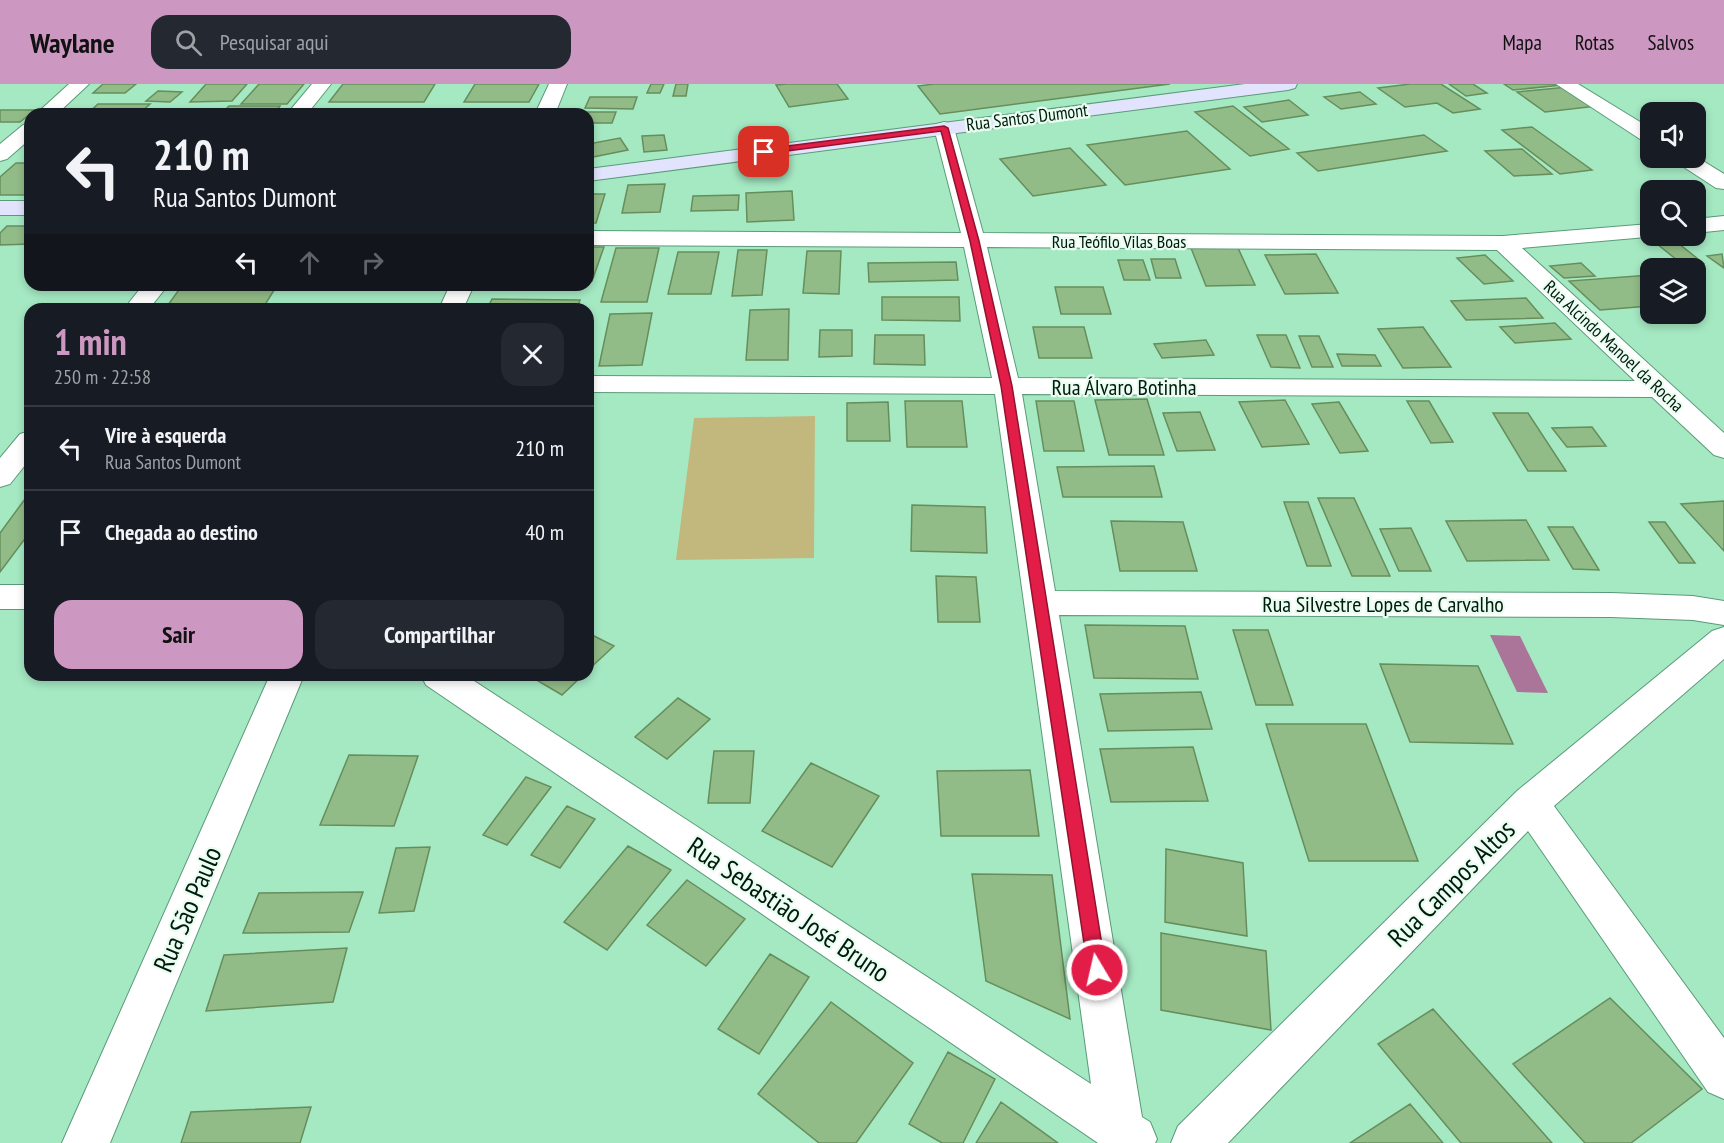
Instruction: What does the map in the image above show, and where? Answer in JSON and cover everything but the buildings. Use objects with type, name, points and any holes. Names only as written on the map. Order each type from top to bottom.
[{"type":"main road","name":"Rua Santos Dumont","points":[[594,174],[1288,84]]},
{"type":"main road","points":[[0,208],[24,208]]},
{"type":"street","points":[[53,108],[80,84]]},
{"type":"street","points":[[302,108],[322,84]]},
{"type":"street","points":[[547,108],[558,84]]},
{"type":"street","points":[[1565,84],[1640,131]]},
{"type":"street","points":[[944,128],[974,241],[1007,386],[1130,1137]]},
{"type":"street","points":[[0,155],[24,134]]},
{"type":"street","points":[[1699,168],[1724,183]]},
{"type":"street","points":[[1706,225],[1724,223]]},
{"type":"street","name":"Rua Teófilo Vilas Boas","points":[[594,238],[1503,243],[1640,232]]},
{"type":"street","name":"Rua Alcindo Manoel da Rocha","points":[[1503,243],[1724,450]]},
{"type":"street","points":[[141,303],[151,291]]},
{"type":"street","name":"Rua Álvaro Botinha","points":[[594,384],[1661,389]]},
{"type":"street","points":[[0,477],[24,447]]},
{"type":"street","points":[[0,597],[24,597]]},
{"type":"street","name":"Rua Silvestre Lopes de Carvalho","points":[[1042,603],[1611,605],[1693,608],[1724,613]]},
{"type":"street","name":"Rua Campos Altos","points":[[1195,1143],[1530,803],[1720,652]]},
{"type":"street","name":"Rua São Paulo","points":[[86,1143],[284,681]]},
{"type":"street","name":"Rua Sebastião José Bruno","points":[[447,681],[1130,1137]]},
{"type":"street","points":[[1530,803],[1724,1076]]},
{"type":"shaded area","points":[[815,416],[814,558],[676,560],[694,418]]},
{"type":"shaded area","points":[[1490,635],[1520,636],[1548,693],[1517,692]]},
{"type":"route","points":[[764,152],[944,128],[974,241],[1007,386],[1097,970]]}]
